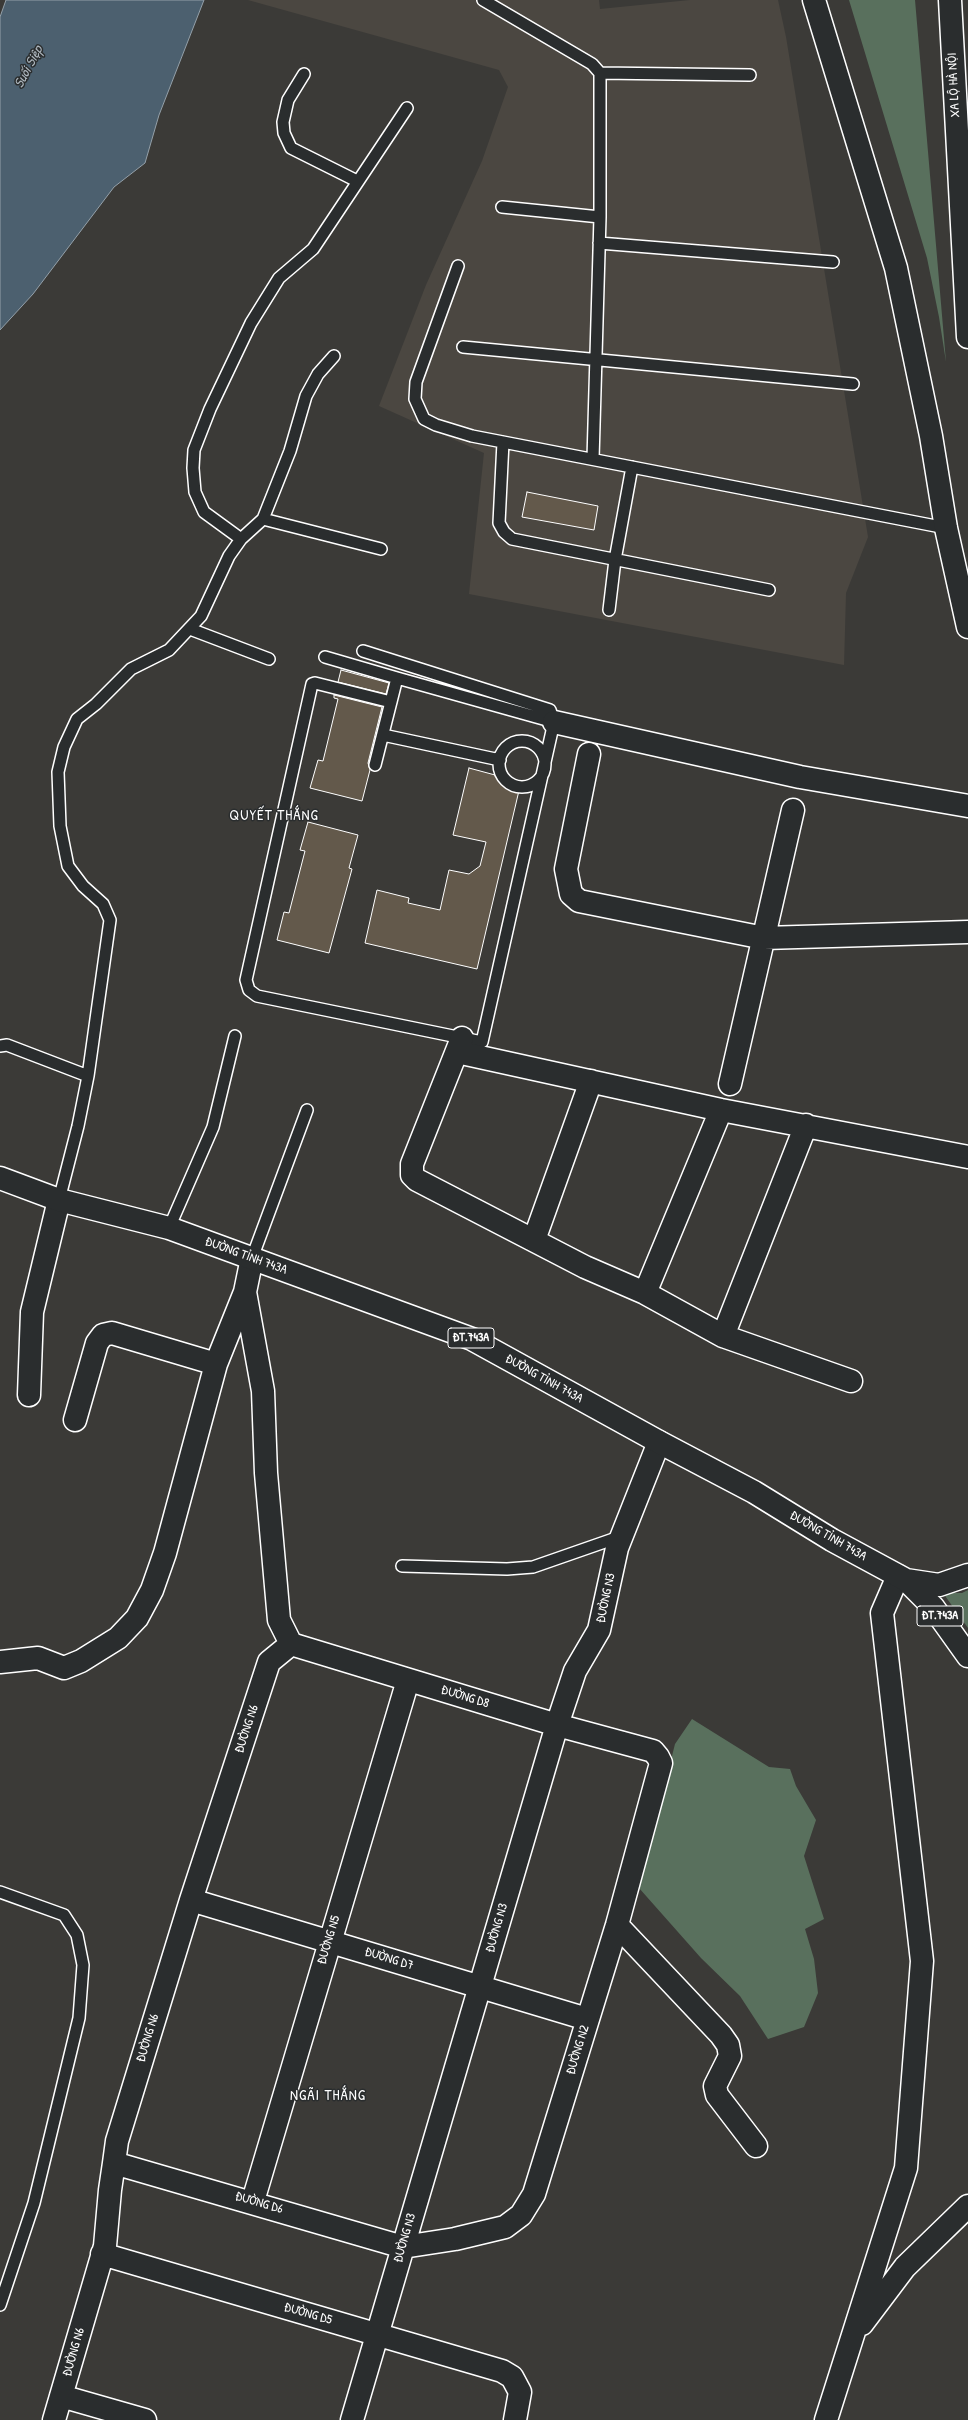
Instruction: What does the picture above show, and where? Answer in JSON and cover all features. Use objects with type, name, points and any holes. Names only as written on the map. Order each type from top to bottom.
[{"type":"main road","points":[[814,0],[896,268],[931,436],[946,528],[968,627]]},
{"type":"main road","name":"XA LỘ HÀ NỘI","points":[[950,0],[968,338]]},
{"type":"main road","points":[[554,722],[800,777],[968,806]]},
{"type":"main road","points":[[589,754],[566,869],[571,894],[579,901],[764,938],[968,932]]},
{"type":"main road","points":[[730,1084],[793,810]]},
{"type":"main road","points":[[851,1382],[723,1336],[645,1293],[585,1267],[417,1180],[412,1175],[412,1164],[459,1045],[591,1081],[722,1110],[968,1157]]},
{"type":"main road","points":[[534,1240],[591,1081]]},
{"type":"main road","points":[[645,1293],[722,1110]]},
{"type":"main road","points":[[723,1336],[806,1126]]},
{"type":"main road","name":"ĐƯỜNG TỈNH 743A","points":[[0,1178],[59,1200],[169,1228],[472,1339],[659,1442],[754,1492],[832,1540],[902,1578],[933,1607],[968,1656]]},
{"type":"main road","points":[[29,1395],[32,1312],[59,1200]]},
{"type":"main road","points":[[0,1662],[38,1658],[64,1668],[81,1661],[118,1638],[137,1618],[152,1590],[165,1553],[216,1364],[245,1292],[252,1258]]},
{"type":"main road","points":[[245,1292],[263,1391],[266,1473],[279,1620],[291,1644]]},
{"type":"main road","points":[[75,1420],[97,1343],[103,1335],[112,1333],[216,1364]]},
{"type":"main road","name":"ĐƯỜNG N3","points":[[352,2420],[557,1725],[575,1671],[599,1630],[622,1536],[659,1442]]},
{"type":"main road","name":"ĐƯỜNG TỈNH 743A","points":[[902,1578],[939,1585],[968,1575]]},
{"type":"main road","points":[[826,2420],[906,2168],[922,1961],[882,1613],[902,1578]]},
{"type":"main road","name":"ĐƯỜNG N6","points":[[54,2420],[102,2254],[117,2141],[191,1900],[269,1662],[291,1644]]},
{"type":"main road","name":"ĐƯỜNG D8","points":[[291,1644],[557,1725],[653,1751],[661,1763]]},
{"type":"main road","name":"ĐƯỜNG N5","points":[[253,2201],[329,1941],[408,1680]]},
{"type":"main road","name":"ĐƯỜNG N2","points":[[403,2247],[455,2239],[505,2227],[521,2215],[534,2194],[617,1925],[661,1763]]},
{"type":"main road","name":"ĐƯỜNG D7","points":[[191,1900],[587,2019]]},
{"type":"main road","points":[[617,1925],[722,2035],[728,2045],[730,2056],[715,2086],[717,2095],[756,2146]]},
{"type":"main road","name":"ĐƯỜNG D6","points":[[114,2163],[253,2201],[403,2247]]},
{"type":"main road","points":[[851,2339],[905,2267],[968,2206]]},
{"type":"main road","name":"ĐƯỜNG D5","points":[[102,2254],[502,2371],[512,2377],[520,2392],[515,2420]]},
{"type":"main road","points":[[61,2396],[145,2420]]},
{"type":"lane","points":[[485,1],[592,64],[600,73],[600,217],[593,459]]},
{"type":"lane","points":[[600,73],[750,75]]},
{"type":"lane","points":[[304,74],[288,100],[283,122],[284,133],[291,148],[357,181]]},
{"type":"lane","points":[[241,539],[204,512],[195,492],[193,468],[194,450],[224,376],[251,323],[279,278],[313,249],[407,108]]},
{"type":"lane","points":[[502,207],[600,217]]},
{"type":"lane","points":[[599,243],[833,262]]},
{"type":"lane","points":[[458,266],[416,382],[415,399],[424,419],[436,425],[472,436],[946,528]]},
{"type":"lane","points":[[463,347],[596,361],[853,384]]},
{"type":"lane","points":[[59,1200],[78,1126],[88,1076],[110,920],[103,904],[83,886],[68,866],[60,826],[58,772],[64,747],[77,719],[96,704],[130,669],[169,650],[201,616],[230,556],[241,539],[262,519],[290,451],[306,396],[318,374],[334,356]]},
{"type":"lane","points":[[503,442],[499,522],[504,532],[512,539],[769,590]]},
{"type":"lane","points":[[609,610],[615,560],[632,467]]},
{"type":"lane","points":[[262,519],[381,549]]},
{"type":"lane","points":[[190,629],[269,659]]},
{"type":"lane","points":[[363,651],[550,710],[554,722],[482,1042],[459,1045],[257,996],[249,990],[246,980],[312,684],[315,683],[391,702]]},
{"type":"lane","points":[[325,657],[554,722]]},
{"type":"lane","points":[[376,765],[398,678]]},
{"type":"lane","points":[[383,735],[500,760]]},
{"type":"lane","points":[[520,741],[527,742],[534,744],[543,756],[544,771],[534,783],[520,787],[513,785],[502,775],[500,760],[506,747],[520,741]]},
{"type":"lane","points":[[169,1228],[214,1127],[235,1036]]},
{"type":"lane","points":[[0,1046],[7,1045],[88,1076]]},
{"type":"lane","points":[[252,1258],[306,1110]]},
{"type":"lane","points":[[402,1566],[533,1567],[622,1536]]},
{"type":"lane","points":[[0,1892],[64,1915],[77,1935],[83,1965],[79,2018],[34,2203],[0,2305]]},
{"type":"shaded area","points":[[248,0],[599,0],[600,9],[690,0],[778,0],[786,37],[868,537],[846,593],[844,665],[469,594],[484,453],[379,406],[426,285],[482,161],[508,87],[499,70]]},
{"type":"green space","points":[[849,0],[915,0],[946,362],[939,317],[927,258]]},
{"type":"green space","points":[[968,1590],[968,1628],[943,1593],[962,1593]]},
{"type":"green space","points":[[692,1719],[769,1767],[790,1769],[796,1786],[816,1820],[804,1856],[824,1919],[805,1929],[814,1959],[818,1993],[804,2027],[768,2039],[740,1996],[701,1958],[639,1888],[675,1744]]},
{"type":"water","name":"Suối Siệp","points":[[6,0],[204,0],[159,115],[145,163],[114,187],[33,294],[0,330],[0,17]]},
{"type":"building","points":[[527,492],[598,506],[594,530],[522,517]]},
{"type":"building","points":[[341,670],[389,683],[386,694],[338,682]]},
{"type":"building","points":[[334,695],[382,707],[368,763],[370,770],[362,801],[310,788],[318,760],[323,761],[338,699],[334,698]]},
{"type":"building","points":[[469,768],[521,782],[477,969],[365,943],[377,890],[409,898],[408,903],[440,910],[449,870],[469,874],[480,866],[486,842],[453,835]]},
{"type":"building","points":[[308,822],[358,835],[349,868],[352,869],[329,953],[277,940],[284,912],[289,913],[305,851],[300,850]]},
{"type":"district","name":"QUYẾT THẮNG","points":[[274,816]]},
{"type":"district","name":"NGÃI THẮNG","points":[[328,2096]]}]
